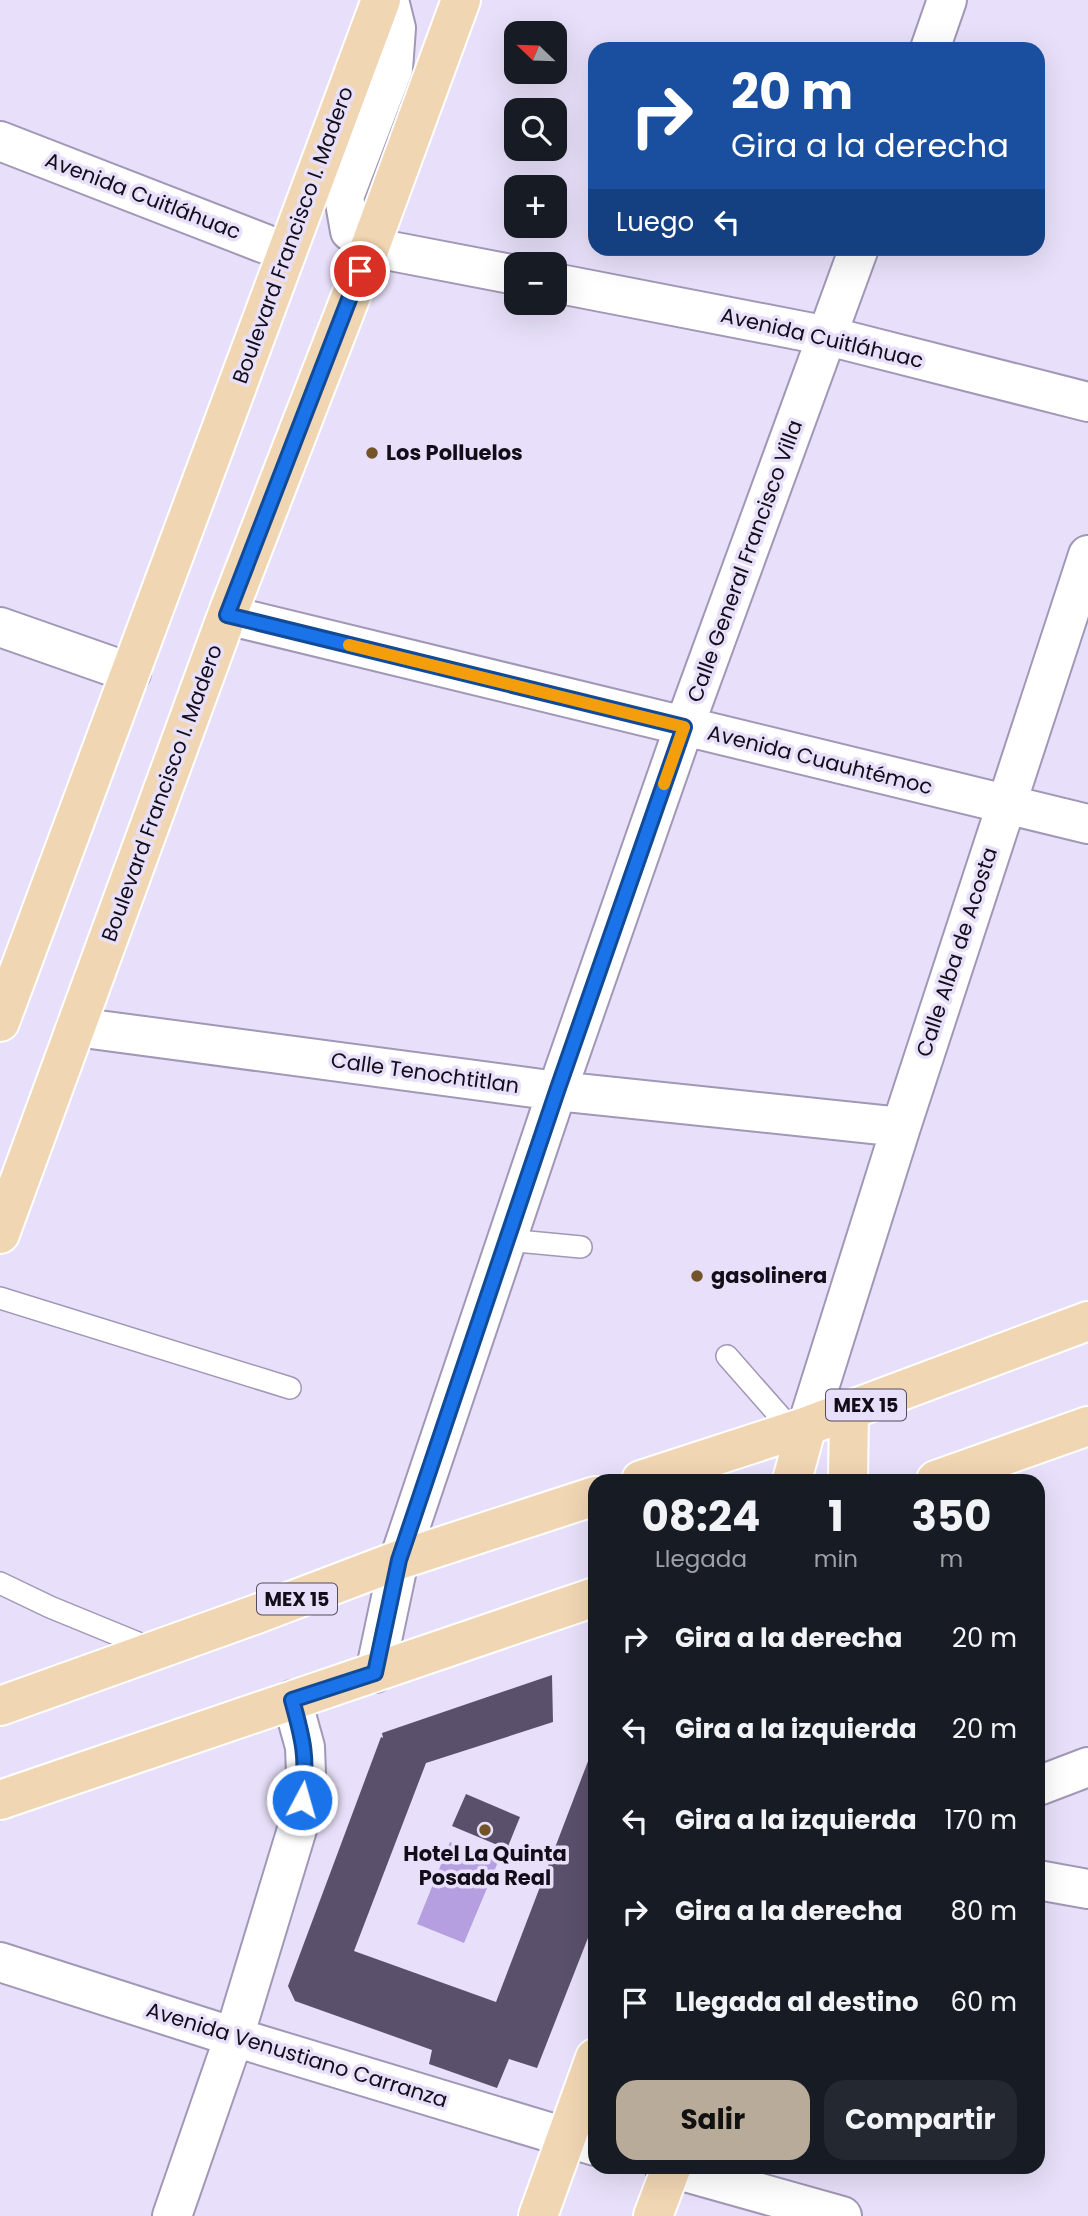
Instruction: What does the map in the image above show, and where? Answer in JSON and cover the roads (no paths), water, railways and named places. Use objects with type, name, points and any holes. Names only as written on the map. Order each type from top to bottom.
[{"type":"main road","name":"Boulevard Francisco I. Madero","points":[[0,1022],[381,0]]},
{"type":"main road","name":"Boulevard Francisco I. Madero","points":[[0,1234],[227,615],[370,247],[461,0]]},
{"type":"main road","name":"MEX 15","points":[[659,1474],[849,1411],[1088,1321]]},
{"type":"main road","name":"MEX 15","points":[[848,1474],[849,1411]]},
{"type":"main road","points":[[953,1474],[1088,1426]]},
{"type":"main road","name":"MEX 15","points":[[793,1474],[800,1428]]},
{"type":"main road","name":"MEX 15","points":[[3,1703],[399,1560],[588,1498]]},
{"type":"main road","points":[[0,1800],[588,1599]]},
{"type":"main road","points":[[538,2216],[581,2142],[588,2100]]},
{"type":"main road","points":[[653,2216],[667,2174]]},
{"type":"street","points":[[389,0],[396,27],[393,69],[344,197],[350,231],[370,247],[504,273]]},
{"type":"street","points":[[932,42],[947,0]]},
{"type":"street","name":"Avenida Cuitláhuac","points":[[0,141],[286,252]]},
{"type":"street","name":"Calle General Francisco Villa","points":[[375,1673],[399,1560],[557,1091],[684,727],[856,256]]},
{"type":"street","name":"Avenida Cuitláhuac","points":[[567,285],[828,336],[1088,402]]},
{"type":"street","name":"Calle Alba de Acosta","points":[[800,1428],[831,1351],[901,1127],[1088,555]]},
{"type":"street","name":"Avenida Cuauhtémoc","points":[[227,615],[1088,824]]},
{"type":"street","points":[[0,627],[131,673]]},
{"type":"street","name":"Calle Tenochtitlan","points":[[76,1027],[557,1091],[901,1127]]},
{"type":"street","points":[[831,1351],[849,1411]]},
{"type":"street","points":[[172,2216],[234,2037],[298,1826],[306,1774],[305,1747],[292,1700]]},
{"type":"street","points":[[1045,1783],[1088,1767]]},
{"type":"street","points":[[1045,1882],[1088,1889]]},
{"type":"street","name":"Avenida Venustiano Carranza","points":[[0,1962],[234,2037],[581,2142]]},
{"type":"street","points":[[694,2174],[842,2216]]},
{"type":"lane","points":[[507,1240],[581,1247]]},
{"type":"lane","points":[[0,1298],[290,1388]]},
{"type":"lane","points":[[727,1356],[800,1428]]},
{"type":"lane","points":[[0,1583],[50,1607],[155,1650]]},
{"type":"place","name":"Los Polluelos","points":[[372,453]]},
{"type":"place","name":"gasolinera","points":[[697,1276]]},
{"type":"place","name":"Hotel La Quinta Posada Real","points":[[485,1830]]}]
